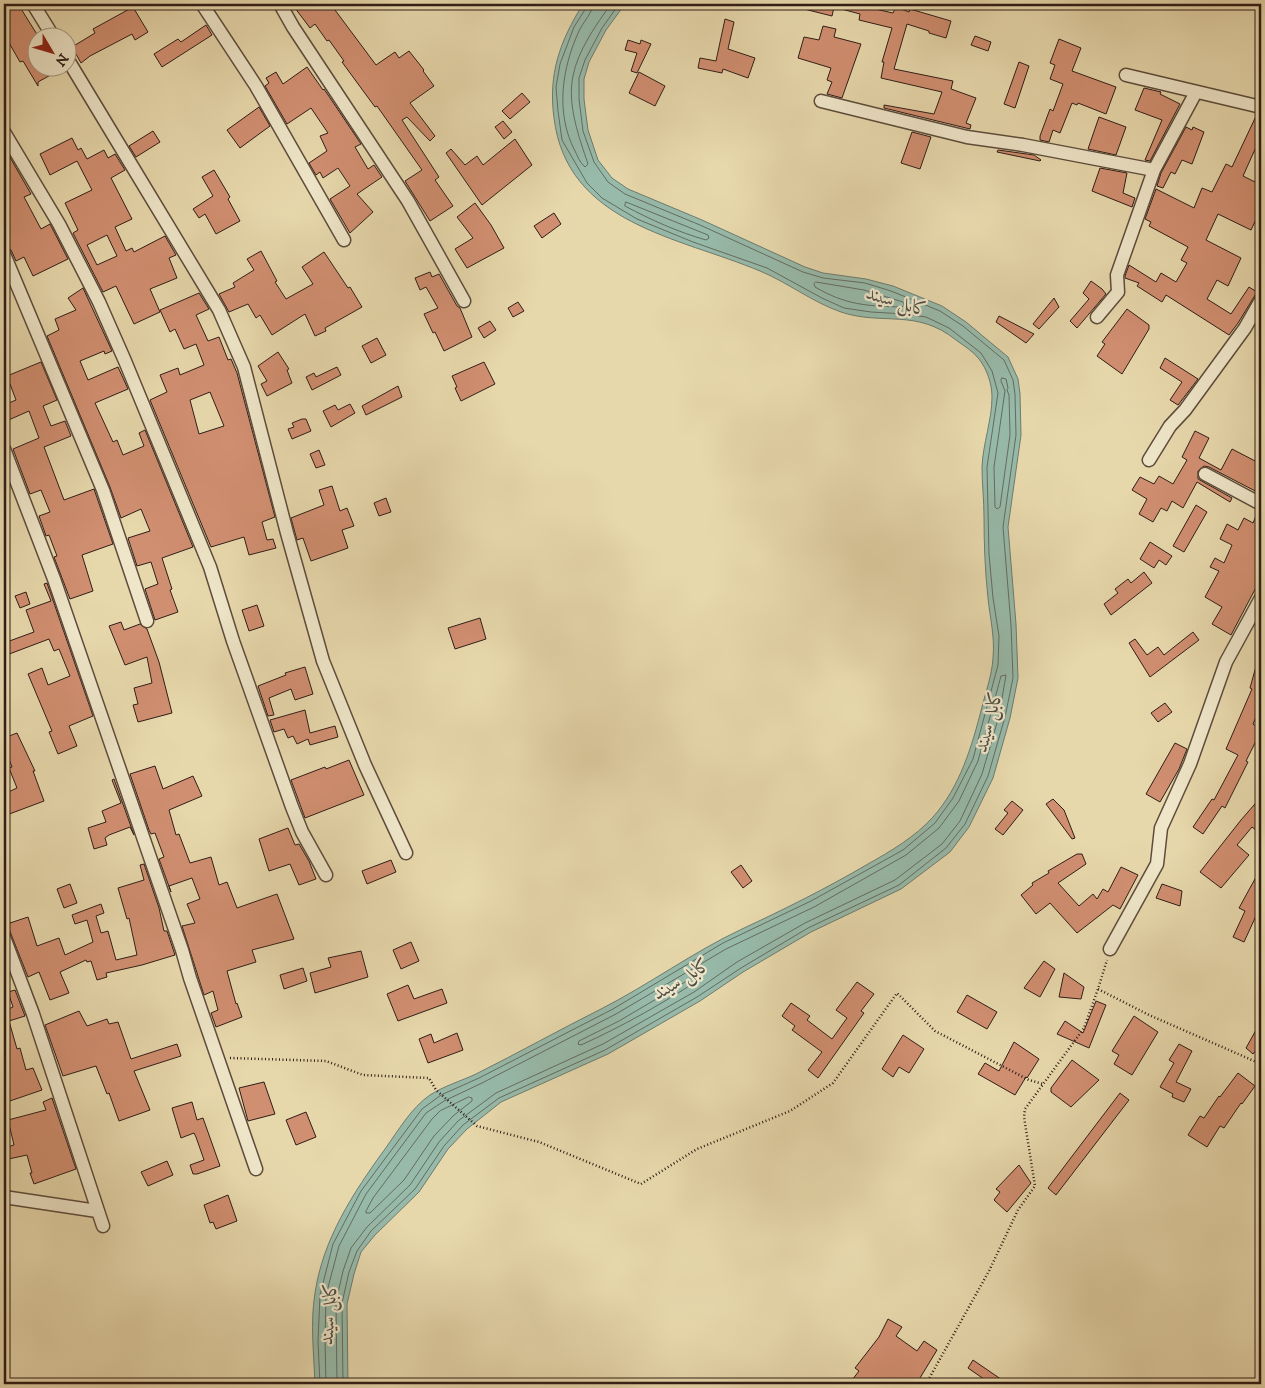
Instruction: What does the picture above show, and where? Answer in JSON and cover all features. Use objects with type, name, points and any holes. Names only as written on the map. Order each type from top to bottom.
[{"type":"street","points":[[33,4],[48,28]]},
{"type":"street","points":[[202,4],[256,86],[344,240]]},
{"type":"street","points":[[280,4],[408,201],[464,301]]},
{"type":"street","points":[[1126,75],[1261,107]]},
{"type":"street","points":[[78,77],[219,310],[244,367],[287,533],[323,660],[365,765],[406,853]]},
{"type":"street","points":[[1097,317],[1118,292],[1118,275],[1154,170],[1196,92]]},
{"type":"street","points":[[821,100],[967,137],[1023,145],[1154,170]]},
{"type":"street","points":[[4,132],[59,224],[122,352],[210,567],[292,807],[302,832],[326,875]]},
{"type":"street","points":[[4,254],[103,490],[147,621]]},
{"type":"street","points":[[1149,460],[1170,426],[1185,410],[1244,328],[1261,300]]},
{"type":"street","points":[[4,449],[57,588],[256,1169]]},
{"type":"street","points":[[1205,474],[1261,504]]},
{"type":"street","points":[[1110,949],[1157,864],[1162,828],[1190,764],[1226,662],[1261,598]]},
{"type":"street","points":[[4,936],[33,1014],[103,1226]]},
{"type":"street","points":[[4,1196],[98,1212]]},
{"type":"path","points":[[926,1384],[989,1270],[1018,1210],[1035,1186],[1024,1117],[1025,1109],[1084,1028],[1110,949]]},
{"type":"path","points":[[1098,990],[1149,1015],[1261,1064]]},
{"type":"path","points":[[218,1058],[326,1061],[363,1075],[428,1078],[436,1090],[477,1126],[539,1142],[641,1184],[697,1149],[790,1111],[833,1083],[897,993],[935,1031],[1029,1080],[1043,1084]]},
{"type":"water","name":"کابل سيند","points":[[583,4],[625,4],[606,30],[589,62],[584,79],[584,99],[588,130],[598,160],[612,178],[628,189],[805,267],[823,273],[866,279],[893,286],[942,306],[966,322],[1008,357],[1018,379],[1020,394],[1021,435],[1008,527],[1016,624],[1018,678],[1010,718],[993,778],[969,827],[950,852],[901,889],[811,932],[743,972],[700,1001],[608,1054],[501,1102],[467,1129],[448,1149],[419,1192],[375,1235],[361,1252],[347,1304],[348,1384],[315,1384],[313,1316],[315,1293],[325,1254],[332,1235],[351,1200],[400,1127],[417,1106],[435,1092],[476,1074],[619,999],[724,938],[853,873],[911,837],[933,817],[951,793],[964,765],[989,683],[993,643],[985,568],[982,467],[992,397],[989,377],[982,363],[956,340],[941,330],[927,324],[899,319],[856,316],[830,308],[760,271],[663,236],[632,222],[604,204],[580,182],[563,154],[554,118],[554,72],[562,45]]},
{"type":"building","points":[[4,4],[18,4],[33,28],[28,28],[28,69],[23,61],[20,62],[4,34]]},
{"type":"building","points":[[292,4],[344,4],[335,10],[376,65],[395,52],[399,58],[409,51],[434,86],[410,103],[435,136],[430,141],[407,117],[402,120],[439,177],[435,180],[453,206],[430,221],[405,181],[422,170],[377,106],[375,107],[342,62],[344,61],[329,40],[327,41],[315,24],[310,28]]},
{"type":"building","points":[[800,4],[872,4],[871,8],[893,13],[896,7],[909,12],[910,9],[951,21],[946,38],[907,24],[894,69],[953,81],[951,89],[976,98],[966,123],[971,125],[970,129],[884,108],[884,105],[934,114],[942,92],[881,78],[884,62],[882,62],[892,28],[859,20],[860,14],[834,7],[832,16],[800,8]]},
{"type":"building","points":[[133,7],[148,32],[135,40],[132,34],[90,56],[81,63],[78,58],[78,43],[95,33],[93,29]]},
{"type":"building","points":[[725,19],[734,22],[728,49],[755,58],[748,78],[723,69],[722,73],[698,68],[700,58],[716,61]]},
{"type":"building","points":[[206,25],[212,35],[162,67],[154,54],[178,39],[181,42]]},
{"type":"building","points":[[823,26],[836,29],[834,37],[861,44],[842,98],[827,94],[832,82],[827,80],[831,68],[798,58],[804,37],[819,40]]},
{"type":"building","points":[[975,36],[991,42],[988,51],[971,45]]},
{"type":"building","points":[[1059,39],[1081,48],[1072,71],[1116,87],[1106,114],[1078,103],[1077,105],[1072,103],[1060,133],[1053,130],[1049,142],[1040,140],[1040,136],[1050,109],[1053,111],[1063,84],[1050,79],[1055,65],[1050,63]]},
{"type":"building","points":[[628,40],[640,44],[641,40],[651,44],[637,73],[631,71],[637,53],[625,50]]},
{"type":"building","points":[[1019,62],[1029,66],[1015,108],[1004,104]]},
{"type":"building","points":[[307,67],[361,144],[355,147],[368,169],[374,165],[382,177],[357,194],[373,212],[350,233],[330,199],[350,186],[338,168],[323,178],[320,172],[316,175],[309,163],[327,151],[320,136],[328,133],[311,108],[287,124],[265,86],[269,83],[266,78],[276,72],[283,84]]},
{"type":"building","points":[[639,72],[665,86],[655,106],[629,93]]},
{"type":"building","points":[[33,78],[45,78],[38,82],[38,86]]},
{"type":"building","points":[[1144,88],[1161,92],[1160,94],[1180,104],[1150,161],[1145,160],[1162,120],[1135,110]]},
{"type":"building","points":[[522,93],[530,102],[510,119],[502,111]]},
{"type":"building","points":[[259,107],[270,126],[240,148],[227,130]]},
{"type":"building","points":[[1257,114],[1261,115],[1261,136],[1243,176],[1261,185],[1261,209],[1251,230],[1218,214],[1206,240],[1241,258],[1228,286],[1217,280],[1207,299],[1231,314],[1249,287],[1257,292],[1229,335],[1166,295],[1162,302],[1137,286],[1139,283],[1125,278],[1125,276],[1129,265],[1156,282],[1161,273],[1176,282],[1187,263],[1181,260],[1188,247],[1149,226],[1151,222],[1145,219],[1156,189],[1194,208],[1202,188],[1212,192],[1226,164],[1232,167]]},
{"type":"building","points":[[1099,117],[1126,127],[1116,155],[1088,149]]},
{"type":"building","points":[[503,121],[512,132],[504,139],[495,127]]},
{"type":"building","points":[[1186,127],[1192,130],[1193,127],[1204,132],[1192,164],[1182,160],[1175,174],[1171,172],[1163,188],[1157,186],[1161,173]]},
{"type":"building","points":[[153,131],[160,142],[136,157],[129,146]]},
{"type":"building","points":[[912,132],[931,137],[920,169],[901,163]]},
{"type":"building","points":[[72,138],[78,150],[81,148],[87,159],[104,150],[108,158],[115,154],[125,170],[111,178],[132,219],[115,227],[126,251],[132,248],[134,252],[165,236],[176,255],[169,258],[177,278],[150,289],[160,312],[134,324],[116,286],[103,292],[73,233],[78,230],[65,203],[92,190],[77,161],[50,175],[40,154]],"holes":[[[107,235],[117,256],[97,265],[87,245]]]},
{"type":"building","points":[[515,139],[532,165],[482,205],[446,153],[451,149],[465,165],[477,156],[483,165]]},
{"type":"building","points":[[4,147],[31,194],[24,197],[41,229],[50,224],[68,259],[33,276],[24,257],[16,261],[11,250],[4,244]]},
{"type":"building","points":[[998,150],[1034,155],[1041,160],[997,152]]},
{"type":"building","points":[[1100,168],[1127,173],[1123,193],[1135,198],[1132,207],[1092,191]]},
{"type":"building","points":[[214,170],[230,197],[228,199],[240,221],[216,234],[205,214],[199,218],[193,209],[213,196],[202,177]]},
{"type":"building","points":[[475,203],[491,225],[504,248],[467,268],[455,249],[473,238],[457,217]]},
{"type":"building","points":[[554,213],[561,224],[542,238],[534,226]]},
{"type":"building","points":[[261,251],[277,281],[275,282],[286,299],[313,284],[302,267],[324,252],[362,307],[325,328],[326,331],[315,336],[305,314],[272,335],[260,315],[256,318],[248,304],[229,312],[219,294],[235,287],[233,283],[254,270],[247,259]]},
{"type":"building","points":[[430,272],[432,277],[439,274],[457,306],[460,308],[472,337],[444,351],[424,314],[438,308],[426,287],[420,290],[415,278]]},
{"type":"building","points":[[1091,281],[1106,294],[1077,328],[1070,321],[1089,299],[1083,293]]},
{"type":"building","points":[[83,288],[112,351],[105,354],[104,351],[80,361],[88,380],[118,367],[128,389],[95,403],[113,442],[117,440],[123,455],[144,446],[139,433],[145,430],[193,547],[162,558],[178,612],[155,620],[145,589],[158,584],[151,562],[137,566],[128,538],[150,531],[141,509],[121,518],[47,336],[59,330],[55,319],[76,310],[68,298]]},
{"type":"building","points":[[199,293],[209,309],[196,315],[208,341],[219,337],[228,360],[231,359],[237,373],[275,517],[262,522],[267,540],[273,539],[276,548],[249,555],[244,537],[211,547],[150,400],[167,392],[160,375],[178,368],[180,375],[204,365],[196,344],[184,349],[175,329],[170,332],[160,310]],"holes":[[[210,392],[224,426],[199,434],[190,400]]]},
{"type":"building","points":[[1054,298],[1059,307],[1039,329],[1033,324]]},
{"type":"building","points":[[518,302],[524,311],[513,317],[508,308]]},
{"type":"building","points":[[1127,309],[1149,325],[1149,329],[1122,374],[1097,356],[1105,344],[1102,342]]},
{"type":"building","points":[[999,316],[1034,334],[1026,343],[996,322]]},
{"type":"building","points":[[490,321],[496,330],[484,338],[478,328]]},
{"type":"building","points":[[377,338],[386,355],[371,363],[362,346]]},
{"type":"building","points":[[278,352],[289,369],[287,370],[292,383],[267,396],[261,384],[267,381],[258,366]]},
{"type":"building","points":[[1165,358],[1198,379],[1178,405],[1170,400],[1182,382],[1160,368]]},
{"type":"building","points":[[41,362],[57,400],[43,406],[51,426],[65,421],[71,436],[44,447],[64,500],[94,489],[113,544],[82,555],[93,591],[70,599],[54,557],[57,556],[49,535],[46,536],[39,516],[50,512],[41,490],[30,494],[13,449],[39,438],[29,411],[4,422],[4,405],[16,400],[7,376]]},
{"type":"building","points":[[484,362],[495,384],[461,401],[452,376]]},
{"type":"building","points":[[337,367],[341,375],[312,390],[306,377],[314,373],[316,377]]},
{"type":"building","points":[[398,386],[402,397],[366,415],[362,406]]},
{"type":"building","points":[[350,404],[355,413],[331,427],[323,411],[335,405],[338,410]]},
{"type":"building","points":[[306,419],[311,431],[292,439],[288,429],[294,427],[292,423]]},
{"type":"building","points":[[1195,431],[1209,438],[1199,458],[1221,470],[1232,449],[1261,464],[1261,494],[1204,466],[1198,471],[1198,479],[1232,498],[1230,502],[1197,482],[1183,508],[1172,501],[1167,511],[1161,508],[1153,522],[1139,514],[1147,499],[1132,490],[1140,477],[1154,484],[1159,476],[1173,484],[1187,460],[1182,457]]},
{"type":"building","points":[[319,450],[325,465],[316,468],[310,454]]},
{"type":"building","points":[[332,486],[340,511],[347,508],[354,526],[342,530],[348,548],[311,561],[303,538],[297,540],[291,518],[324,505],[319,490]]},
{"type":"building","points":[[386,498],[391,512],[379,516],[374,503]]},
{"type":"building","points":[[1196,505],[1207,512],[1184,552],[1173,546]]},
{"type":"building","points":[[1258,511],[1261,512],[1261,578],[1231,635],[1212,624],[1222,607],[1205,597],[1219,571],[1210,567],[1215,558],[1224,563],[1232,545],[1220,539],[1227,524],[1238,530],[1244,518],[1253,523]]},
{"type":"building","points":[[1150,542],[1172,556],[1166,565],[1159,560],[1154,568],[1140,559]]},
{"type":"building","points":[[1144,572],[1152,583],[1111,615],[1104,604],[1118,593],[1115,589],[1128,579],[1131,583]]},
{"type":"building","points":[[47,583],[93,716],[69,726],[77,746],[58,754],[49,732],[52,731],[28,674],[42,668],[48,685],[70,676],[59,649],[54,651],[49,639],[4,656],[4,643],[34,632],[26,610],[51,601],[44,584]]},
{"type":"building","points":[[26,592],[30,604],[20,608],[15,596]]},
{"type":"building","points":[[257,605],[264,626],[249,631],[242,610]]},
{"type":"building","points":[[480,618],[486,639],[455,649],[448,628]]},
{"type":"building","points":[[121,622],[124,630],[140,624],[147,629],[159,662],[172,713],[138,722],[133,705],[138,704],[134,688],[152,683],[147,657],[125,665],[109,626]]},
{"type":"building","points":[[1193,632],[1199,640],[1150,677],[1129,643],[1135,639],[1147,655],[1158,647],[1164,655]]},
{"type":"building","points":[[1258,659],[1261,660],[1261,705],[1253,724],[1261,731],[1225,808],[1222,806],[1203,834],[1193,827],[1212,799],[1214,800],[1238,755],[1226,749],[1252,689],[1250,688]]},
{"type":"building","points":[[305,667],[313,694],[295,700],[291,689],[269,698],[274,715],[268,716],[258,686],[286,675],[285,673]]},
{"type":"building","points":[[1165,703],[1172,712],[1158,722],[1151,713]]},
{"type":"building","points":[[305,710],[310,733],[335,726],[338,737],[310,745],[308,739],[297,744],[293,736],[288,738],[284,729],[274,732],[270,720]]},
{"type":"building","points":[[17,733],[35,771],[33,771],[44,801],[4,816],[4,794],[17,788],[9,768],[12,767],[4,746],[4,738]]},
{"type":"building","points":[[1175,743],[1187,749],[1179,769],[1160,802],[1146,794]]},
{"type":"building","points":[[349,760],[364,795],[305,818],[291,780]]},
{"type":"building","points":[[155,766],[163,789],[193,776],[202,796],[169,810],[176,835],[179,834],[190,863],[211,857],[219,885],[227,882],[237,908],[277,894],[294,939],[252,950],[256,962],[227,971],[236,1004],[242,1017],[216,1027],[211,1013],[218,1010],[213,991],[204,995],[182,926],[195,923],[187,904],[200,899],[192,878],[169,886],[171,892],[159,859],[164,857],[155,833],[151,834],[149,830],[130,774]]},
{"type":"building","points":[[114,779],[134,835],[130,827],[109,835],[105,838],[107,845],[94,849],[88,828],[106,822],[102,811],[121,803],[112,780]]},
{"type":"building","points":[[1261,797],[1261,834],[1252,827],[1237,845],[1249,855],[1221,888],[1200,872]]},
{"type":"building","points":[[1053,799],[1064,810],[1075,838],[1072,839],[1046,804]]},
{"type":"building","points":[[1012,801],[1023,810],[1003,835],[995,829],[1008,813],[1004,810]]},
{"type":"building","points":[[288,828],[295,845],[299,844],[309,861],[316,879],[299,885],[290,864],[269,871],[259,839]]},
{"type":"building","points":[[1077,854],[1082,854],[1086,864],[1058,883],[1079,906],[1093,894],[1097,899],[1103,889],[1108,892],[1121,867],[1138,875],[1120,909],[1113,905],[1077,933],[1050,903],[1036,914],[1021,895],[1033,885],[1032,883],[1049,873],[1048,871]]},
{"type":"building","points":[[391,860],[396,872],[367,884],[362,871]]},
{"type":"building","points":[[144,864],[159,908],[164,931],[167,931],[175,955],[106,973],[107,977],[97,980],[91,961],[87,962],[86,960],[60,972],[69,993],[50,1000],[39,972],[28,977],[7,924],[28,917],[37,946],[59,938],[65,955],[93,942],[87,920],[75,924],[72,915],[101,904],[104,913],[96,916],[101,933],[108,931],[116,960],[137,955],[129,918],[127,919],[118,888],[144,880],[140,865]]},
{"type":"building","points":[[741,865],[752,881],[743,888],[731,872]]},
{"type":"building","points":[[1261,868],[1261,905],[1244,942],[1233,937],[1245,911],[1239,908]]},
{"type":"building","points":[[70,884],[77,903],[64,908],[57,889]]},
{"type":"building","points":[[1162,884],[1182,891],[1180,906],[1156,898]]},
{"type":"building","points":[[411,942],[419,961],[401,969],[393,950]]},
{"type":"building","points":[[361,951],[368,977],[315,993],[310,973],[331,967],[328,958]]},
{"type":"building","points":[[1044,961],[1055,969],[1040,997],[1024,988]]},
{"type":"building","points":[[303,968],[307,981],[284,989],[280,975]]},
{"type":"building","points":[[1064,973],[1084,987],[1081,999],[1059,997]]},
{"type":"building","points":[[857,982],[874,994],[861,1011],[864,1013],[818,1078],[808,1070],[822,1052],[792,1030],[795,1026],[782,1016],[791,1003],[810,1016],[807,1020],[832,1039],[847,1018],[836,1010]]},
{"type":"building","points":[[408,985],[414,999],[442,989],[447,1003],[398,1021],[387,994]]},
{"type":"building","points":[[15,990],[25,1016],[9,1021],[17,1049],[20,1048],[26,1070],[33,1068],[42,1090],[4,1103],[4,1011],[13,1007],[8,992]]},
{"type":"building","points":[[967,995],[997,1012],[987,1029],[957,1012]]},
{"type":"building","points":[[1096,1001],[1106,1005],[1089,1048],[1057,1034],[1065,1021],[1083,1033]]},
{"type":"building","points":[[79,1011],[87,1026],[107,1019],[109,1024],[118,1022],[131,1059],[177,1044],[181,1056],[134,1071],[150,1110],[119,1121],[109,1093],[107,1094],[96,1066],[63,1076],[45,1025]]},
{"type":"building","points":[[1134,1016],[1158,1032],[1132,1075],[1114,1064],[1119,1055],[1112,1051]]},
{"type":"building","points":[[1261,1021],[1261,1044],[1253,1054],[1246,1048]]},
{"type":"building","points":[[457,1033],[463,1050],[428,1063],[419,1039],[431,1034],[434,1043]]},
{"type":"building","points":[[903,1035],[924,1049],[909,1073],[899,1067],[893,1077],[882,1069]]},
{"type":"building","points":[[1014,1042],[1039,1059],[1015,1095],[978,1074],[985,1063],[999,1071]]},
{"type":"building","points":[[1179,1044],[1192,1051],[1176,1082],[1191,1089],[1184,1102],[1172,1097],[1173,1094],[1160,1087],[1174,1063],[1169,1060]]},
{"type":"building","points":[[1072,1060],[1099,1080],[1071,1107],[1051,1092],[1051,1088]]},
{"type":"building","points":[[1238,1073],[1255,1086],[1224,1128],[1220,1126],[1207,1147],[1188,1135],[1200,1116],[1204,1118]]},
{"type":"building","points":[[264,1082],[275,1114],[248,1121],[239,1088]]},
{"type":"building","points":[[1120,1093],[1129,1100],[1056,1195],[1048,1188]]},
{"type":"building","points":[[52,1098],[76,1169],[34,1184],[27,1155],[4,1160],[4,1148],[14,1145],[8,1120],[46,1110],[43,1102]]},
{"type":"building","points":[[192,1102],[197,1120],[203,1118],[220,1166],[197,1174],[193,1174],[190,1165],[204,1160],[196,1137],[194,1133],[181,1138],[172,1108]]},
{"type":"building","points":[[306,1112],[316,1137],[296,1145],[286,1120]]},
{"type":"building","points":[[167,1161],[173,1175],[148,1186],[141,1172]]},
{"type":"building","points":[[1019,1165],[1031,1183],[1007,1212],[994,1200],[1000,1192],[996,1189]]},
{"type":"building","points":[[228,1195],[237,1221],[216,1229],[213,1222],[210,1223],[204,1205]]},
{"type":"building","points":[[888,1319],[902,1327],[896,1336],[917,1351],[924,1341],[937,1350],[916,1384],[849,1384],[859,1371],[855,1368],[879,1337]]},
{"type":"building","points":[[973,1360],[1008,1384],[991,1384],[968,1368]]}]
